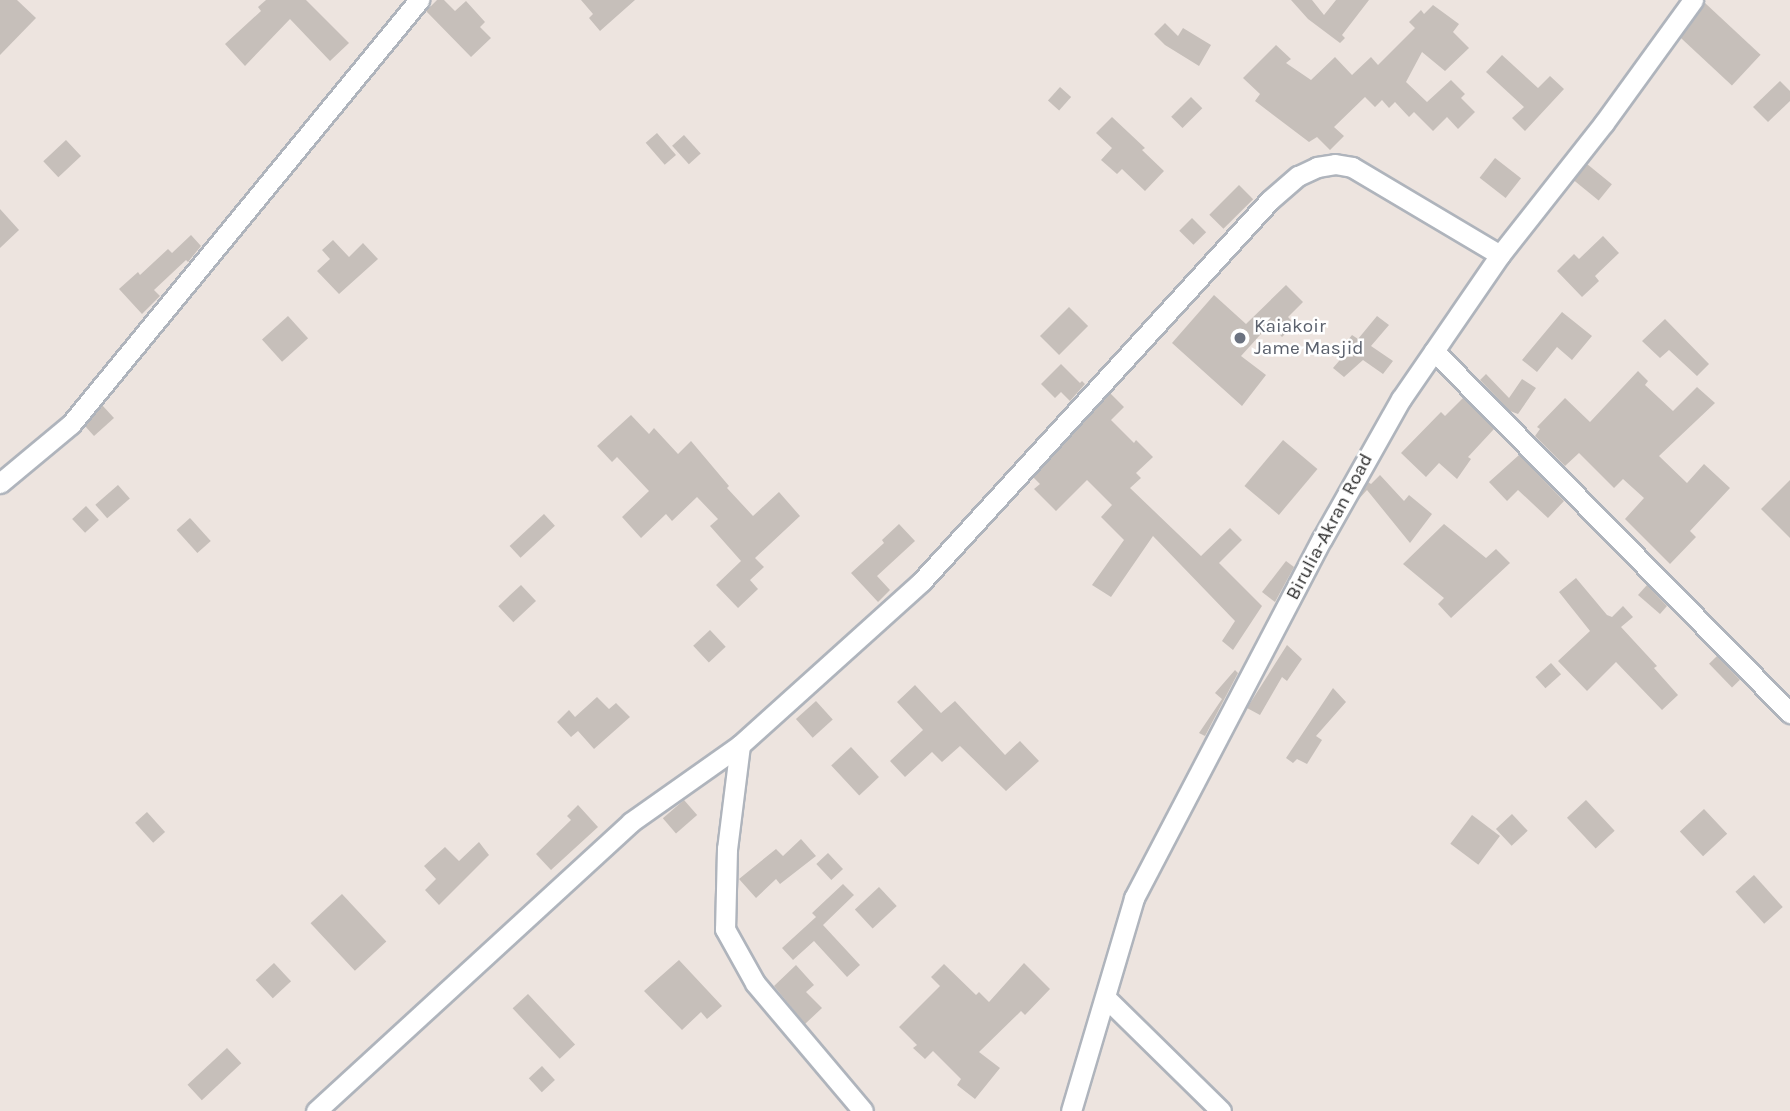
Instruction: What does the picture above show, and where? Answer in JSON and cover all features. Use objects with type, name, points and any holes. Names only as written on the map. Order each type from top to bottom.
[{"type":"street","points":[[0,483],[71,424],[419,0]]},
{"type":"street","name":"Birulia-Akran Road","points":[[1071,1111],[1134,898],[1322,540],[1401,399],[1500,255],[1604,123],[1693,0]]},
{"type":"street","points":[[316,1111],[631,822],[740,744],[920,582],[1270,200],[1298,176],[1335,164],[1352,167],[1500,255]]},
{"type":"street","points":[[1434,351],[1790,713]]},
{"type":"street","points":[[740,744],[727,849],[726,929],[755,983],[863,1111]]},
{"type":"street","points":[[1106,998],[1221,1111]]},
{"type":"building","points":[[0,0],[17,0],[36,18],[0,55]]},
{"type":"building","points":[[266,0],[306,0],[349,43],[330,61],[290,19],[245,66],[225,44],[261,11],[258,7]]},
{"type":"building","points":[[437,0],[444,0],[455,11],[466,1],[485,22],[480,27],[491,38],[471,57],[426,11]]},
{"type":"building","points":[[581,0],[635,0],[600,31],[589,18],[593,14]]},
{"type":"building","points":[[1291,0],[1312,0],[1324,15],[1336,0],[1369,0],[1342,35],[1345,38],[1340,43],[1308,19]]},
{"type":"building","points":[[1705,3],[1761,55],[1732,86],[1676,34]]},
{"type":"building","points":[[1433,5],[1459,24],[1453,32],[1469,48],[1445,71],[1422,52],[1406,82],[1427,102],[1451,80],[1465,94],[1461,98],[1475,112],[1458,129],[1447,117],[1433,131],[1414,112],[1409,117],[1395,102],[1389,108],[1382,100],[1375,107],[1365,97],[1334,127],[1344,136],[1330,150],[1317,137],[1309,142],[1255,101],[1260,94],[1243,78],[1276,45],[1291,59],[1286,63],[1311,80],[1335,57],[1352,75],[1371,57],[1378,65],[1415,28],[1409,22],[1421,10],[1424,14]]},
{"type":"building","points":[[1165,23],[1178,36],[1183,28],[1211,45],[1199,66],[1165,45],[1154,34]]},
{"type":"building","points":[[1502,55],[1538,88],[1550,76],[1564,89],[1525,131],[1512,118],[1524,107],[1486,72]]},
{"type":"building","points":[[1780,81],[1790,91],[1790,101],[1768,122],[1753,107]]},
{"type":"building","points":[[1060,87],[1071,97],[1059,110],[1048,100]]},
{"type":"building","points":[[1191,97],[1202,108],[1183,128],[1171,117]]},
{"type":"building","points":[[1112,117],[1145,148],[1142,150],[1164,171],[1145,191],[1122,169],[1117,174],[1101,160],[1112,148],[1096,133]]},
{"type":"building","points":[[657,133],[676,155],[665,165],[646,143]]},
{"type":"building","points":[[684,135],[701,154],[689,164],[672,146]]},
{"type":"building","points":[[66,140],[81,156],[58,177],[43,161]]},
{"type":"building","points":[[1495,158],[1521,178],[1506,198],[1480,178]]},
{"type":"building","points":[[1587,164],[1612,184],[1599,200],[1574,180]]},
{"type":"building","points":[[1239,185],[1253,199],[1223,229],[1209,215]]},
{"type":"building","points":[[0,209],[19,230],[0,248]]},
{"type":"building","points":[[1192,218],[1206,232],[1193,245],[1179,231]]},
{"type":"building","points":[[191,235],[201,246],[188,262],[186,260],[154,290],[160,296],[142,314],[119,289],[138,272],[140,275],[168,249],[172,253]]},
{"type":"building","points":[[1603,236],[1619,253],[1595,276],[1599,281],[1582,297],[1557,271],[1574,254],[1579,259]]},
{"type":"building","points":[[333,240],[349,257],[363,243],[378,259],[339,294],[317,271],[330,259],[322,250]]},
{"type":"building","points":[[1286,285],[1303,302],[1288,317],[1295,324],[1282,337],[1270,324],[1241,356],[1266,375],[1242,406],[1172,343],[1214,295],[1246,324]]},
{"type":"building","points":[[1069,307],[1088,326],[1059,355],[1040,336]]},
{"type":"building","points":[[1562,312],[1592,336],[1572,360],[1557,347],[1537,372],[1522,360]]},
{"type":"building","points":[[288,316],[308,338],[282,362],[262,339]]},
{"type":"building","points":[[1377,316],[1389,325],[1371,346],[1393,361],[1383,374],[1363,360],[1344,377],[1333,368],[1345,354],[1340,350],[1352,335],[1358,339]]},
{"type":"building","points":[[1665,319],[1709,364],[1697,376],[1669,350],[1660,358],[1642,341]]},
{"type":"building","points":[[1061,364],[1080,383],[1082,381],[1085,384],[1070,401],[1061,392],[1055,398],[1041,384]]},
{"type":"building","points":[[1638,371],[1648,381],[1645,385],[1673,411],[1697,387],[1715,403],[1659,456],[1687,483],[1704,464],[1730,488],[1690,531],[1696,537],[1670,564],[1625,519],[1644,498],[1623,479],[1614,488],[1579,453],[1565,466],[1535,436],[1540,429],[1537,427],[1565,398],[1590,422]]},
{"type":"building","points":[[1486,374],[1509,398],[1522,379],[1536,388],[1518,414],[1510,411],[1480,380]]},
{"type":"building","points":[[1110,393],[1124,407],[1111,420],[1153,457],[1136,473],[1141,478],[1130,488],[1201,556],[1230,528],[1242,540],[1219,563],[1262,606],[1233,650],[1222,641],[1235,621],[1153,536],[1111,597],[1092,585],[1124,540],[1101,517],[1112,505],[1087,480],[1056,511],[1034,489],[1040,484],[1033,477]]},
{"type":"building","points":[[1463,398],[1494,429],[1468,457],[1471,459],[1457,479],[1439,463],[1426,477],[1401,453],[1441,412],[1445,416]]},
{"type":"building","points":[[102,405],[114,418],[94,436],[85,426]]},
{"type":"building","points":[[631,415],[649,434],[654,428],[678,454],[691,441],[729,486],[727,488],[753,516],[779,492],[800,516],[755,558],[764,567],[750,580],[758,589],[738,608],[716,585],[741,561],[710,526],[718,519],[697,497],[672,521],[666,514],[641,538],[622,517],[649,491],[617,457],[612,462],[597,446]]},
{"type":"building","points":[[1283,440],[1317,469],[1279,515],[1244,486]]},
{"type":"building","points":[[1519,455],[1564,501],[1548,518],[1518,490],[1507,501],[1489,482]]},
{"type":"building","points":[[1380,475],[1404,501],[1409,495],[1432,514],[1410,543],[1367,490],[1357,501],[1368,482],[1371,484]]},
{"type":"building","points":[[1790,480],[1790,538],[1761,509]]},
{"type":"building","points":[[118,485],[130,499],[107,518],[95,505]]},
{"type":"building","points":[[86,506],[99,520],[85,533],[72,519]]},
{"type":"building","points":[[544,514],[555,526],[521,558],[510,546]]},
{"type":"building","points":[[190,518],[211,541],[197,553],[177,530]]},
{"type":"building","points":[[899,524],[915,541],[877,576],[890,590],[878,602],[851,573],[884,543],[882,540]]},
{"type":"building","points":[[1444,524],[1486,558],[1496,549],[1510,563],[1451,618],[1438,604],[1444,598],[1403,564]]},
{"type":"building","points":[[1286,561],[1294,567],[1275,602],[1262,592]]},
{"type":"building","points":[[1576,578],[1607,615],[1612,617],[1623,606],[1633,617],[1621,627],[1657,666],[1654,668],[1678,695],[1662,710],[1616,662],[1587,691],[1558,661],[1590,631],[1559,592]]},
{"type":"building","points":[[521,585],[536,601],[513,622],[498,606]]},
{"type":"building","points":[[1647,585],[1667,606],[1660,614],[1638,595]]},
{"type":"building","points":[[710,630],[726,647],[709,663],[693,646]]},
{"type":"building","points":[[1287,645],[1302,659],[1287,681],[1282,677],[1260,715],[1247,708]]},
{"type":"building","points":[[1717,656],[1740,680],[1732,687],[1709,664]]},
{"type":"building","points":[[1551,663],[1561,674],[1545,688],[1535,677]]},
{"type":"building","points":[[1235,670],[1238,673],[1205,736],[1199,733],[1222,699],[1215,693]]},
{"type":"building","points":[[915,685],[941,713],[955,701],[1005,755],[1020,741],[1039,761],[1006,791],[960,746],[942,762],[932,752],[905,777],[890,761],[923,730],[897,702]]},
{"type":"building","points":[[1333,688],[1346,702],[1316,736],[1322,740],[1307,764],[1297,759],[1293,763],[1286,758]]},
{"type":"building","points":[[597,697],[609,709],[616,703],[630,717],[594,749],[578,731],[571,737],[557,722],[569,710],[575,717]]},
{"type":"building","points":[[816,701],[833,720],[813,738],[796,719]]},
{"type":"building","points":[[851,747],[879,777],[859,795],[831,765]]},
{"type":"building","points":[[684,800],[697,815],[676,833],[663,818]]},
{"type":"building","points":[[1586,800],[1615,831],[1596,848],[1567,818]]},
{"type":"building","points":[[578,805],[598,827],[551,870],[536,854],[571,820],[567,816]]},
{"type":"building","points":[[1704,809],[1727,834],[1703,856],[1680,832]]},
{"type":"building","points":[[147,812],[165,832],[153,843],[135,823]]},
{"type":"building","points":[[1512,814],[1528,831],[1512,846],[1496,829]]},
{"type":"building","points":[[1472,815],[1500,836],[1478,865],[1450,844]]},
{"type":"building","points":[[801,839],[816,856],[780,884],[776,879],[756,898],[739,879],[776,849],[783,856]]},
{"type":"building","points":[[479,842],[489,855],[439,905],[425,890],[436,879],[424,866],[445,847],[459,861]]},
{"type":"building","points":[[828,853],[843,869],[831,880],[816,864]]},
{"type":"building","points":[[1754,875],[1783,907],[1764,924],[1735,892]]},
{"type":"building","points":[[843,884],[854,895],[823,925],[860,965],[847,977],[814,941],[793,960],[782,948],[816,917],[812,913]]},
{"type":"building","points":[[879,887],[897,906],[873,929],[855,910]]},
{"type":"building","points":[[342,894],[386,942],[355,971],[311,923]]},
{"type":"building","points":[[679,960],[722,1006],[707,1019],[701,1012],[682,1030],[644,991]]},
{"type":"building","points":[[274,963],[291,981],[273,998],[256,980]]},
{"type":"building","points":[[1024,963],[1050,989],[1025,1015],[1021,1011],[979,1052],[1000,1068],[975,1099],[957,1085],[961,1079],[933,1051],[925,1059],[913,1048],[917,1045],[899,1027],[940,986],[931,977],[944,964],[976,995],[979,992],[989,1002]]},
{"type":"building","points":[[796,965],[814,985],[806,992],[822,1008],[805,1024],[774,986]]},
{"type":"building","points":[[528,994],[575,1044],[560,1059],[513,1008]]},
{"type":"building","points":[[227,1048],[241,1063],[202,1100],[188,1085]]},
{"type":"building","points":[[542,1066],[555,1080],[542,1092],[529,1078]]},
{"type":"place","name":"Kaiakoir Jame Masjid","points":[[1240,338]]}]
